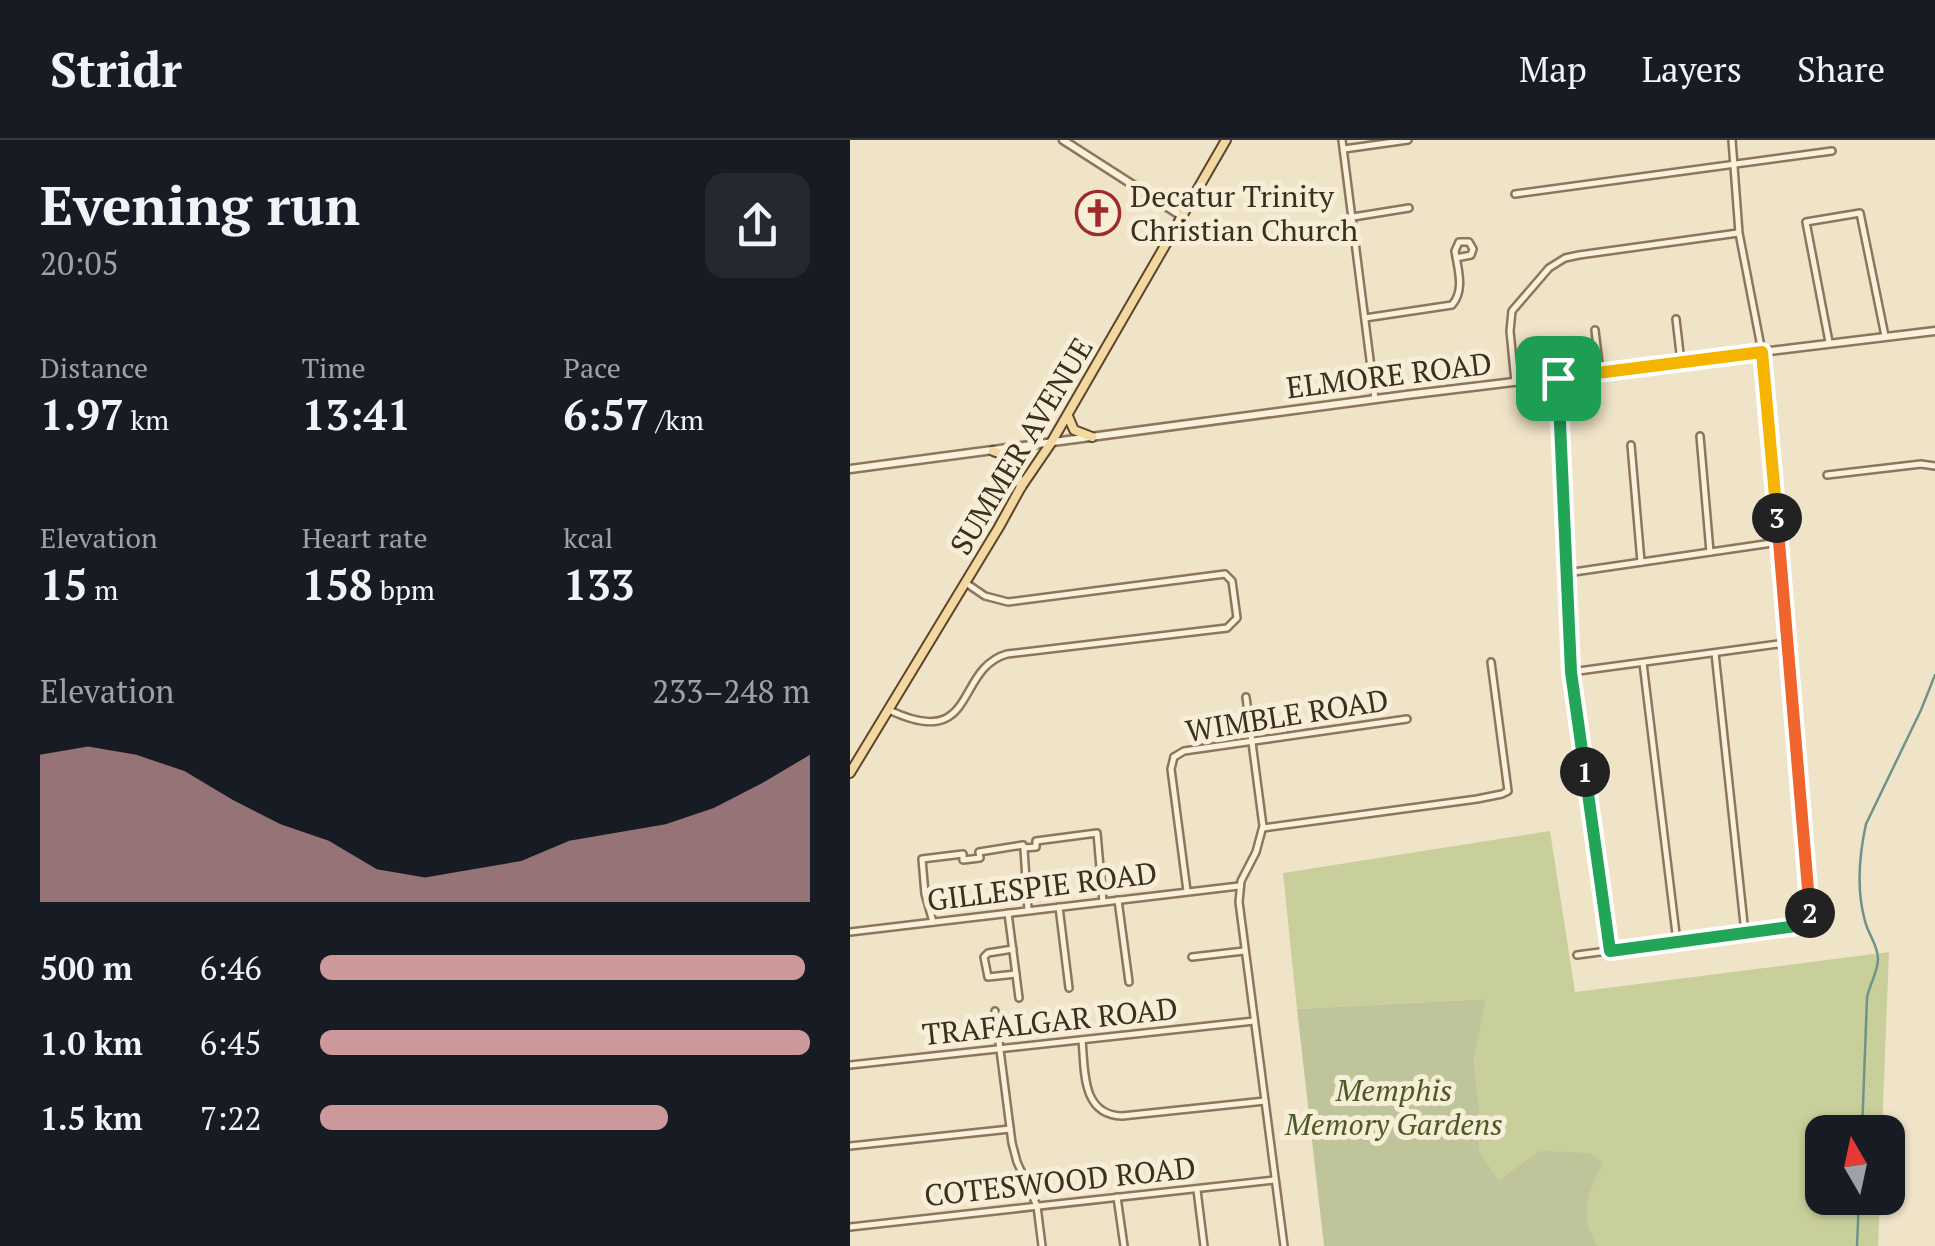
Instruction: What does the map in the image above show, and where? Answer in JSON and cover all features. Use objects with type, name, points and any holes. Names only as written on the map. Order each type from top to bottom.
[{"type":"main road","name":"SUMMER AVENUE","points":[[850,773],[1051,442],[1226,140]]},
{"type":"main road","points":[[1069,411],[1074,430],[1092,437]]},
{"type":"main road","points":[[993,451],[1013,462],[1021,487]]},
{"type":"street","points":[[1063,140],[1183,217]]},
{"type":"street","points":[[1342,140],[1376,399]]},
{"type":"street","points":[[1344,149],[1408,140]]},
{"type":"street","points":[[1577,955],[1812,924],[1762,352],[1738,233],[1732,140]]},
{"type":"street","points":[[1515,194],[1832,151]]},
{"type":"street","points":[[1352,217],[1409,208]]},
{"type":"street","points":[[1829,342],[1806,222],[1860,212],[1885,336]]},
{"type":"street","points":[[1515,382],[1512,311],[1548,268],[1579,255],[1738,233]]},
{"type":"street","points":[[1365,318],[1452,305],[1460,289],[1456,258]]},
{"type":"street","points":[[1676,319],[1681,362]]},
{"type":"street","points":[[1595,330],[1600,372]]},
{"type":"street","name":"ELMORE ROAD","points":[[850,470],[1376,399],[1935,331]]},
{"type":"street","points":[[1558,378],[1571,672],[1610,951]]},
{"type":"street","points":[[1700,436],[1710,552]]},
{"type":"street","points":[[1631,445],[1641,562]]},
{"type":"street","points":[[1828,475],[1921,464],[1935,466]]},
{"type":"street","points":[[1567,572],[1779,542]]},
{"type":"street","points":[[888,710],[916,722],[950,716],[964,702],[986,665],[1007,654],[1227,628],[1237,618],[1232,581],[1225,574],[1008,602],[985,596],[966,583]]},
{"type":"street","points":[[1571,672],[1787,643]]},
{"type":"street","points":[[1716,653],[1745,933]]},
{"type":"street","points":[[1263,828],[1477,799],[1508,790],[1491,662]]},
{"type":"street","points":[[1644,662],[1677,942]]},
{"type":"street","points":[[1246,696],[1263,828],[1240,886],[1239,902],[1284,1246]]},
{"type":"street","name":"WIMBLE ROAD","points":[[1187,891],[1172,755],[1407,718]]},
{"type":"street","points":[[933,922],[925,894],[922,859],[962,854],[963,860],[980,858],[979,852],[1024,848],[1036,846],[1036,841],[1096,833],[1103,902]]},
{"type":"street","points":[[1024,848],[1028,910]]},
{"type":"street","name":"GILLESPIE ROAD","points":[[850,932],[1240,886]]},
{"type":"street","points":[[1118,900],[1128,982]]},
{"type":"street","points":[[1058,907],[1069,988]]},
{"type":"street","points":[[1008,912],[1019,998]]},
{"type":"street","points":[[1013,949],[988,952],[984,957],[988,977],[1016,974]]},
{"type":"street","points":[[1192,957],[1245,950]]},
{"type":"street","points":[[995,1011],[1010,1129],[1018,1162],[1037,1206],[1042,1246]]},
{"type":"street","name":"TRAFALGAR ROAD","points":[[850,1065],[1254,1021]]},
{"type":"street","points":[[1082,1040],[1089,1096],[1095,1106],[1109,1115],[1265,1100]]},
{"type":"street","points":[[850,1146],[1010,1129]]},
{"type":"street","name":"COTESWOOD ROAD","points":[[850,1227],[1276,1180]]},
{"type":"street","points":[[1196,1188],[1204,1246]]},
{"type":"street","points":[[1117,1197],[1124,1246]]},
{"type":"green space","points":[[1550,831],[1575,992],[1889,952],[1883,1115],[1805,1115],[1805,1215],[1879,1215],[1878,1246],[1598,1246],[1587,1214],[1602,1163],[1539,1151],[1499,1180],[1479,1153],[1474,1058],[1485,999],[1297,1009],[1283,873]]},
{"type":"green space","name":"Memphis Memory Gardens","points":[[1486,999],[1474,1058],[1479,1152],[1499,1180],[1539,1151],[1589,1153],[1603,1162],[1590,1194],[1587,1214],[1598,1246],[1324,1246],[1297,1009]]},
{"type":"waterway","points":[[1863,1115],[1867,998],[1878,959],[1860,897],[1862,848],[1866,824],[1935,675]]},
{"type":"waterway","points":[[1857,1246],[1858,1215]]},
{"type":"place","name":"Decatur Trinity Christian Church","points":[[1098,213]]},
{"type":"route","points":[[1762,352],[1812,924],[1610,951],[1571,672],[1558,378],[1762,352]]}]
